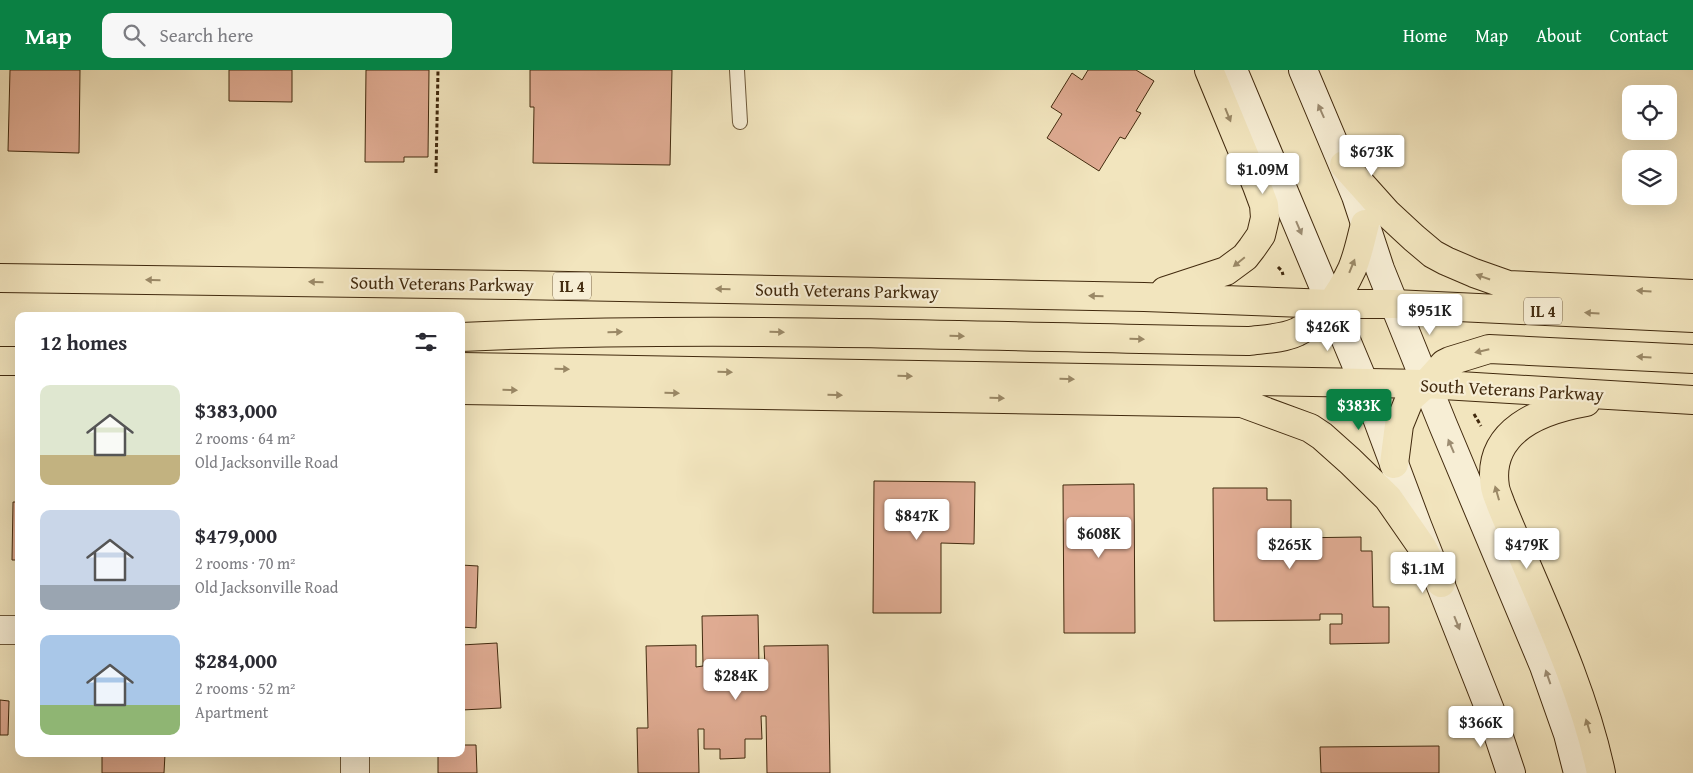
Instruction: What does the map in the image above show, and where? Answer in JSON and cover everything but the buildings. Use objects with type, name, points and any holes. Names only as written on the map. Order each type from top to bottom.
[{"type":"highway","points":[[1144,297],[1226,271],[1245,257],[1261,235],[1265,218],[1264,205],[1209,70]]},
{"type":"highway","points":[[1344,165],[1387,213],[1433,254],[1474,273],[1508,285],[1693,294]]},
{"type":"highway","points":[[465,336],[706,331],[1248,341],[1282,337],[1297,332],[1320,316],[1331,304],[1352,268],[1365,224]]},
{"type":"highway","name":"South Veterans Parkway","points":[[0,278],[516,285],[1144,297],[1331,304],[1394,304],[1693,318]]},
{"type":"highway","points":[[1394,464],[1399,425],[1410,398],[1444,364],[1489,349],[1693,359]]},
{"type":"highway","points":[[0,361],[15,361]]},
{"type":"highway","name":"South Veterans Parkway","points":[[465,368],[1426,384],[1693,400]]},
{"type":"highway","points":[[465,390],[1242,403],[1310,428],[1343,454],[1388,498],[1422,547],[1441,582]]},
{"type":"highway","points":[[1601,773],[1588,723],[1564,656],[1501,505],[1495,488],[1494,473],[1496,459],[1502,445],[1519,425],[1544,413],[1569,405],[1622,396]]},
{"type":"street","points":[[1233,70],[1364,384],[1490,710],[1512,773]]},
{"type":"street","points":[[1303,70],[1344,165],[1380,269],[1426,384],[1544,666],[1568,734],[1578,773]]},
{"type":"street","points":[[0,630],[15,630]]},
{"type":"street","points":[[355,757],[356,773]]},
{"type":"lane","points":[[737,70],[740,122]]},
{"type":"path","points":[[436,173],[438,70]]},
{"type":"path","points":[[1278,267],[1282,271]]},
{"type":"path","points":[[1474,414],[1481,426]]}]
